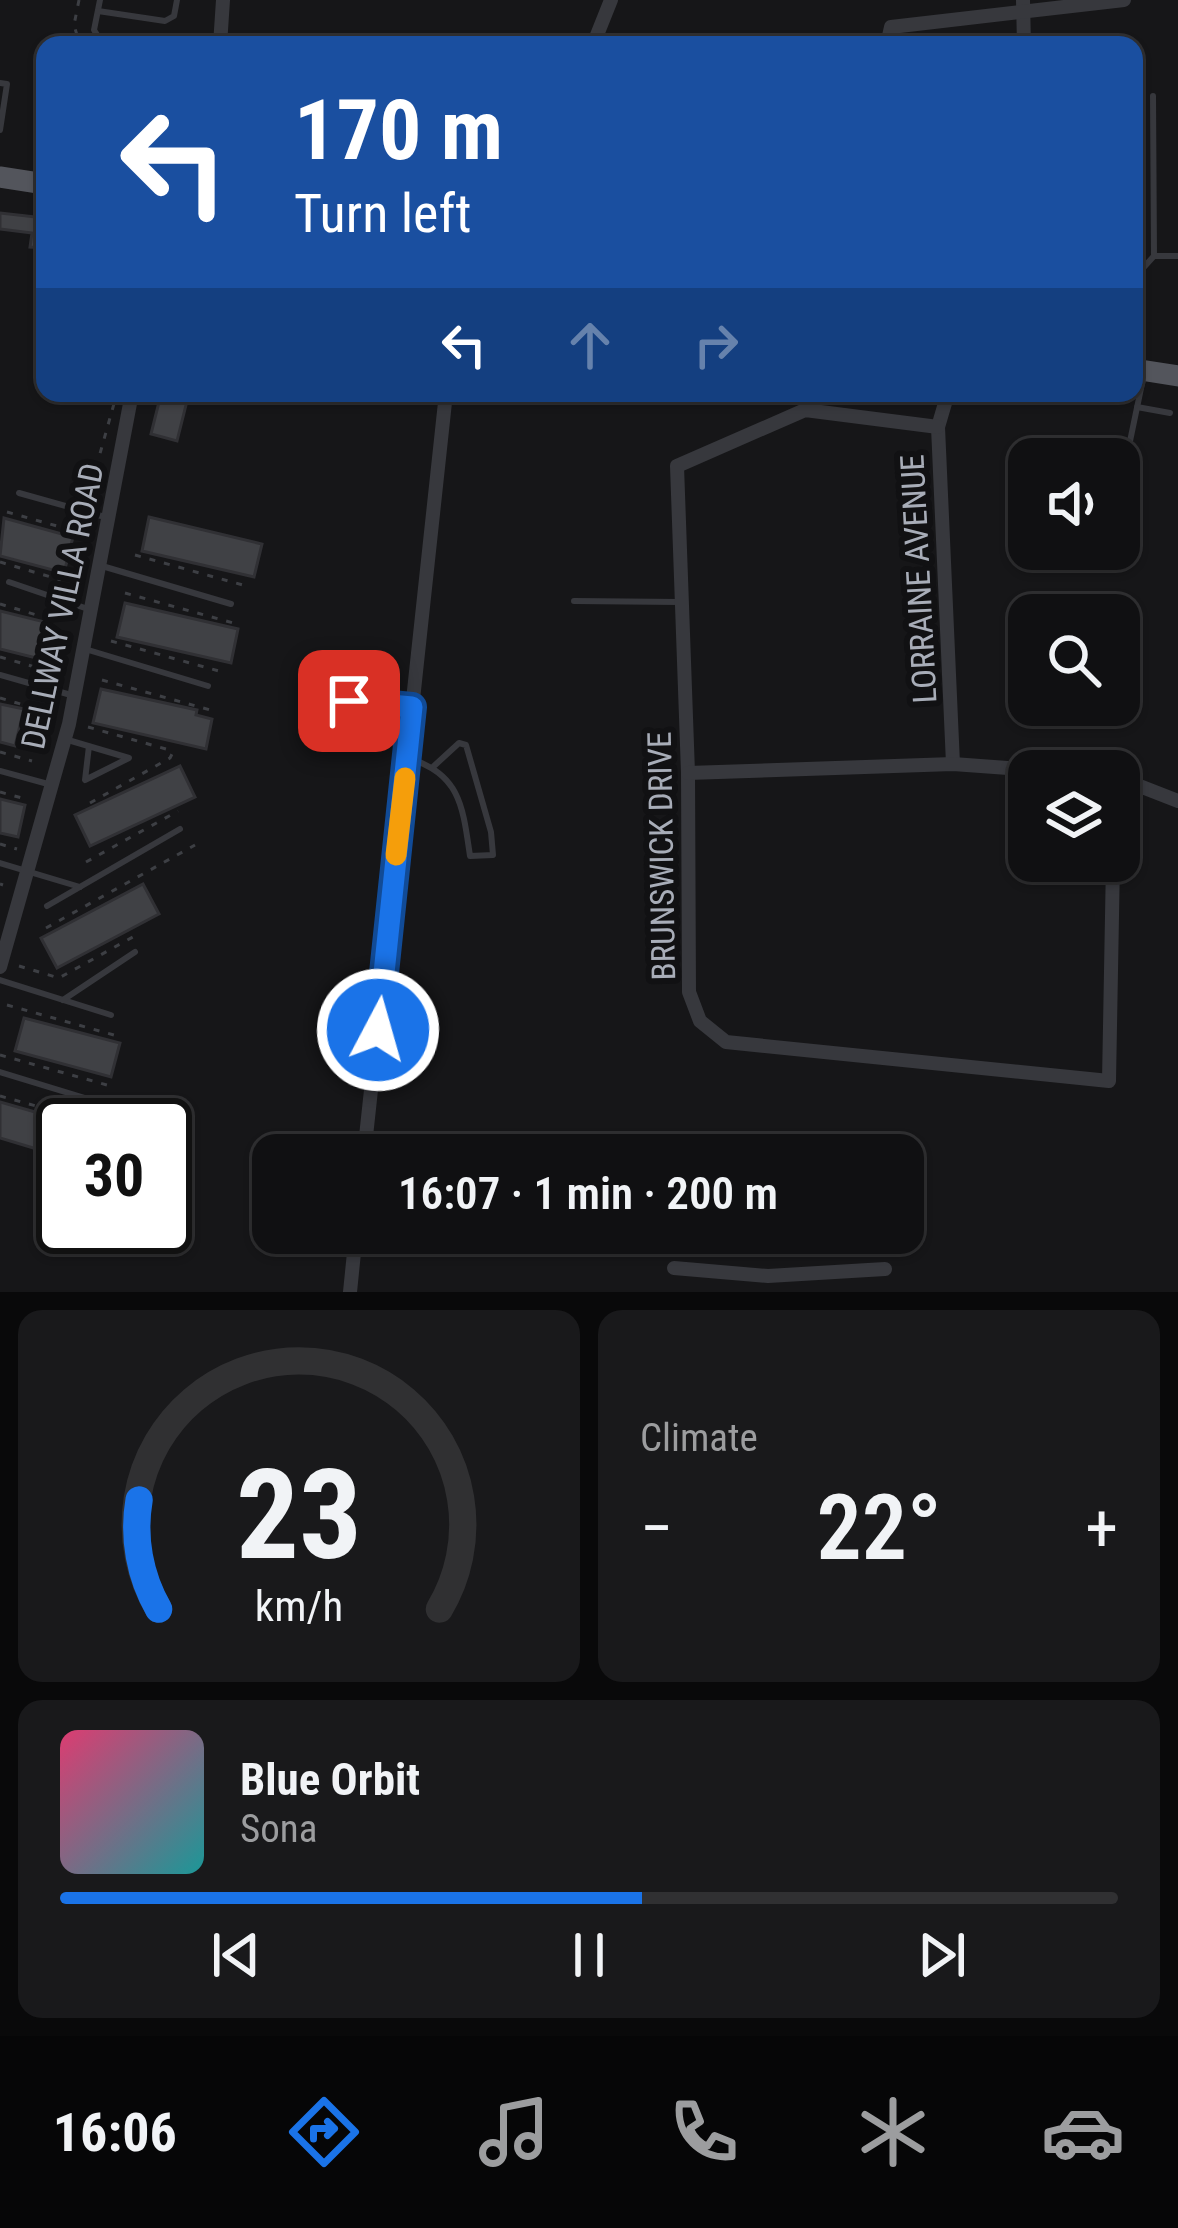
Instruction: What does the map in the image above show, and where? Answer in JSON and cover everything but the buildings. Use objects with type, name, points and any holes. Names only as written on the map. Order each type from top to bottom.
[{"type":"main road","points":[[0,177],[36,183]]},
{"type":"main road","points":[[1143,370],[1178,376]]},
{"type":"street","points":[[221,36],[223,0]]},
{"type":"street","points":[[597,36],[611,0]]},
{"type":"street","points":[[889,36],[891,27],[1023,7],[1124,0]]},
{"type":"street","name":"DELLWAY VILLA ROAD","points":[[0,967],[65,739],[130,402]]},
{"type":"street","points":[[366,1134],[445,402]]},
{"type":"street","name":"LORRAINE AVENUE","points":[[945,402],[938,427],[953,764]]},
{"type":"street","name":"BRUNSWICK DRIVE","points":[[938,427],[805,410],[677,466],[688,773],[689,992],[700,1022],[726,1042],[1109,1081],[1113,882]]},
{"type":"street","points":[[688,773],[953,764],[1008,768]]},
{"type":"street","points":[[1140,786],[1178,801]]},
{"type":"street","points":[[350,1292],[354,1254]]},
{"type":"street","points":[[674,1268],[768,1284],[885,1269]]},
{"type":"lane","points":[[100,0],[94,30],[100,36]]},
{"type":"lane","points":[[98,11],[165,22],[174,16],[177,0]]},
{"type":"lane","points":[[0,83],[7,84],[0,130]]},
{"type":"lane","points":[[1143,268],[1154,256],[1153,96]]},
{"type":"lane","points":[[1154,256],[1178,256]]},
{"type":"lane","points":[[1131,438],[1137,402]]},
{"type":"lane","points":[[1137,407],[1171,413]]},
{"type":"lane","points":[[20,493],[109,518]]},
{"type":"lane","points":[[100,566],[231,604]]},
{"type":"lane","points":[[9,582],[91,610]]},
{"type":"lane","points":[[574,601],[682,602]]},
{"type":"lane","points":[[83,649],[208,686]]},
{"type":"lane","points":[[0,675],[74,695]]},
{"type":"lane","points":[[349,701],[412,707]]},
{"type":"lane","points":[[65,739],[89,746],[129,758],[86,780],[89,746]]},
{"type":"lane","points":[[407,758],[434,766],[462,800],[470,856],[493,855],[466,746],[459,743],[434,766]]},
{"type":"lane","points":[[0,771],[52,785]]},
{"type":"lane","points":[[462,800],[482,799]]},
{"type":"lane","points":[[47,906],[180,829]]},
{"type":"lane","points":[[0,863],[80,886]]},
{"type":"lane","points":[[63,1000],[136,952]]},
{"type":"lane","points":[[0,980],[111,1015]]},
{"type":"lane","points":[[0,1072],[85,1098]]},
{"type":"path","points":[[77,36],[74,26],[79,0]]},
{"type":"path","points":[[92,482],[114,402]]},
{"type":"path","points":[[7,512],[75,531]]},
{"type":"path","points":[[135,556],[250,586]]},
{"type":"path","points":[[0,562],[61,580]]},
{"type":"path","points":[[125,593],[237,624]]},
{"type":"path","points":[[0,604],[50,619]]},
{"type":"path","points":[[111,641],[226,673]]},
{"type":"path","points":[[0,657],[35,667]]},
{"type":"path","points":[[102,680],[214,711]]},
{"type":"path","points":[[0,698],[24,705]]},
{"type":"path","points":[[88,728],[174,750],[170,758],[90,803]]},
{"type":"path","points":[[0,752],[32,761]]},
{"type":"path","points":[[0,792],[22,798]]},
{"type":"path","points":[[86,862],[178,811]]},
{"type":"path","points":[[0,844],[17,849]]},
{"type":"path","points":[[46,928],[195,845]]},
{"type":"path","points":[[19,966],[59,978],[140,933]]},
{"type":"path","points":[[7,1005],[121,1037]]},
{"type":"path","points":[[0,1055],[107,1085]]},
{"type":"path","points":[[0,1096],[36,1106]]},
{"type":"slow traffic","points":[[396,855],[405,778]]},
{"type":"route","points":[[349,701],[412,707],[378,1030]]}]
